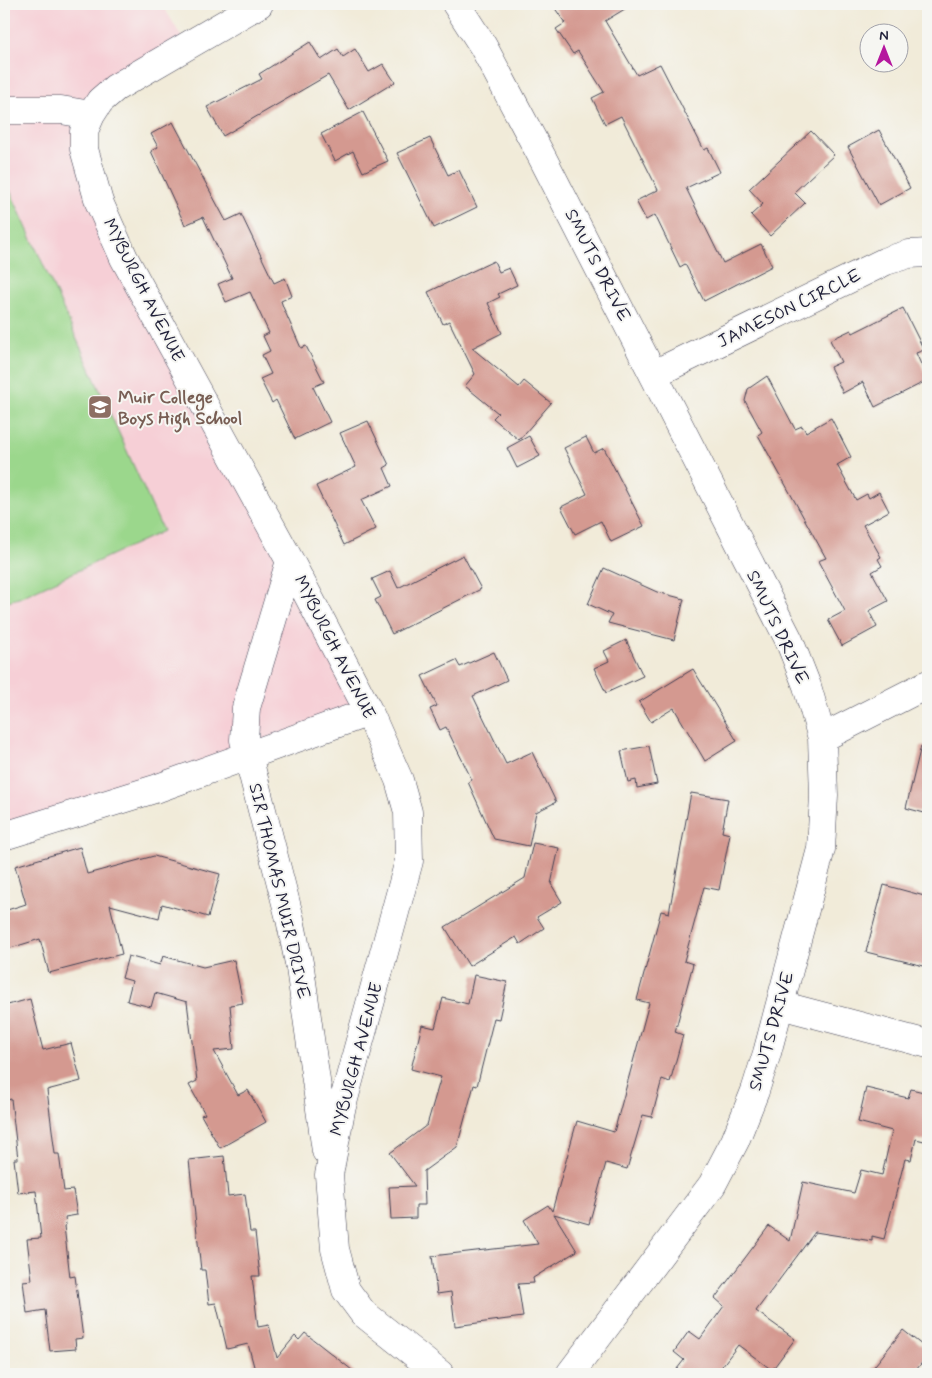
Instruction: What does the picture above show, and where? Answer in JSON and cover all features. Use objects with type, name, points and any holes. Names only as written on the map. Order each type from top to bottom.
[{"type":"street","name":"MYBURGH AVENUE","points":[[259,4],[115,88],[100,101],[91,115],[84,131],[84,149],[88,172],[99,202],[124,258],[290,561],[369,712],[399,780],[408,812],[410,861],[341,1110],[329,1175],[335,1249],[346,1290],[363,1313],[440,1374]]},
{"type":"street","name":"SMUTS DRIVE","points":[[456,4],[483,46],[542,156],[654,374],[715,500],[789,640],[807,686],[822,738],[824,794],[821,849],[755,1091],[735,1140],[712,1185],[570,1374]]},
{"type":"street","points":[[4,110],[61,110],[91,115]]},
{"type":"street","name":"JAMESON CIRCLE","points":[[654,374],[886,261],[909,254],[928,253]]},
{"type":"street","name":"SIR THOMAS MUIR DRIVE","points":[[290,561],[246,708],[244,740],[288,911],[300,968],[329,1175]]},
{"type":"street","points":[[822,738],[928,684]]},
{"type":"street","points":[[4,836],[158,788],[369,712]]},
{"type":"street","points":[[780,1005],[928,1044]]},
{"type":"shaded area","name":"Muir College Boys High School","points":[[4,4],[162,4],[191,53],[118,91],[86,132],[94,201],[373,714],[4,833]]},
{"type":"green space","points":[[7,184],[163,531],[19,598],[4,602],[4,185]]},
{"type":"building","points":[[552,4],[633,4],[605,21],[637,75],[660,64],[704,150],[708,148],[720,172],[686,188],[723,263],[761,244],[772,266],[704,301],[685,264],[680,267],[655,215],[646,220],[636,201],[658,190],[621,116],[605,124],[592,98],[604,92],[578,51],[573,54],[556,29],[565,23]]},
{"type":"building","points":[[310,42],[321,60],[338,49],[343,57],[355,49],[369,72],[383,64],[395,82],[349,110],[328,75],[223,136],[207,107],[262,79],[259,74]]},
{"type":"building","points":[[363,112],[388,161],[363,172],[353,151],[335,161],[321,134]]},
{"type":"building","points":[[173,122],[226,221],[241,214],[274,283],[285,278],[292,296],[281,301],[301,348],[306,346],[324,382],[313,387],[330,422],[295,439],[276,400],[272,403],[260,379],[271,374],[262,355],[270,351],[263,336],[269,333],[250,292],[226,302],[218,284],[232,278],[203,217],[185,225],[151,151],[158,147],[151,134]]},
{"type":"building","points":[[879,130],[910,188],[879,205],[848,147]]},
{"type":"building","points":[[811,131],[834,155],[794,192],[805,203],[770,236],[751,215],[763,204],[749,189]]},
{"type":"building","points":[[430,138],[448,175],[459,170],[477,207],[434,228],[397,153]]},
{"type":"building","points":[[494,261],[499,272],[509,268],[517,285],[498,294],[500,297],[488,303],[502,333],[472,348],[519,387],[524,381],[551,403],[519,440],[493,418],[498,413],[465,386],[475,374],[449,321],[443,324],[428,292]]},
{"type":"building","points":[[903,308],[924,350],[916,353],[928,380],[875,407],[863,382],[843,393],[830,367],[841,362],[830,340],[851,330],[853,333]]},
{"type":"building","points":[[767,376],[795,429],[802,426],[806,432],[831,418],[851,457],[837,465],[856,500],[867,494],[869,498],[879,492],[889,511],[863,525],[881,557],[878,559],[882,566],[872,572],[888,601],[869,611],[877,627],[842,646],[828,620],[845,611],[818,561],[826,558],[758,435],[762,432],[745,401],[748,389]]},
{"type":"building","points":[[368,421],[389,465],[384,468],[392,486],[361,500],[376,529],[344,545],[316,486],[356,467],[340,433]]},
{"type":"building","points":[[529,436],[540,456],[517,468],[507,448]]},
{"type":"building","points":[[586,437],[594,453],[604,448],[644,526],[611,542],[601,521],[575,534],[561,507],[587,494],[564,448]]},
{"type":"building","points":[[463,555],[481,589],[392,634],[375,600],[381,597],[372,579],[390,571],[398,588]]},
{"type":"building","points":[[604,568],[657,592],[684,599],[674,640],[608,623],[612,615],[588,604]]},
{"type":"building","points":[[626,640],[643,676],[606,693],[594,668],[609,661],[604,651]]},
{"type":"building","points":[[494,652],[507,680],[473,696],[506,764],[532,752],[556,802],[536,812],[529,846],[494,839],[468,782],[472,780],[446,727],[440,730],[430,709],[437,706],[422,676],[456,660],[460,667]]},
{"type":"building","points":[[693,669],[737,741],[705,761],[674,708],[651,722],[639,702]]},
{"type":"building","points":[[649,746],[657,784],[637,788],[636,780],[628,782],[621,751]]},
{"type":"building","points":[[921,746],[928,747],[928,814],[906,808]]},
{"type":"building","points":[[691,793],[728,799],[722,832],[730,834],[719,890],[704,887],[684,961],[693,964],[675,1032],[683,1035],[670,1082],[662,1079],[652,1117],[643,1115],[627,1169],[606,1163],[589,1224],[554,1214],[577,1251],[533,1278],[534,1283],[518,1284],[523,1317],[455,1326],[451,1292],[437,1294],[432,1256],[538,1244],[524,1220],[548,1205],[552,1211],[577,1121],[614,1132],[649,1003],[637,1000],[661,911],[669,913]]},
{"type":"building","points":[[533,843],[559,848],[551,884],[562,902],[537,917],[544,928],[520,944],[516,937],[469,966],[445,927],[525,878]]},
{"type":"building","points":[[80,847],[87,874],[154,856],[220,874],[208,917],[162,904],[159,918],[110,905],[122,954],[49,973],[40,939],[4,950],[4,911],[26,904],[15,866]]},
{"type":"building","points":[[884,885],[928,897],[928,967],[866,952]]},
{"type":"building","points":[[128,956],[160,965],[163,956],[203,967],[234,960],[243,1003],[230,1005],[234,1049],[214,1051],[238,1095],[248,1090],[266,1122],[220,1148],[201,1115],[205,1114],[189,1085],[197,1081],[187,1002],[155,993],[151,1007],[127,1001],[132,981],[122,978]]},
{"type":"building","points":[[474,975],[507,982],[499,1019],[494,1018],[477,1086],[474,1085],[457,1147],[424,1171],[425,1205],[416,1205],[416,1218],[391,1219],[389,1187],[415,1186],[390,1153],[427,1125],[441,1077],[411,1069],[422,1025],[435,1028],[443,998],[468,1004]]},
{"type":"building","points":[[30,999],[43,1050],[71,1043],[81,1081],[47,1090],[55,1154],[59,1154],[64,1191],[73,1190],[77,1215],[65,1217],[66,1225],[64,1226],[70,1277],[75,1276],[83,1338],[75,1339],[76,1349],[50,1351],[45,1310],[27,1313],[23,1281],[32,1280],[27,1239],[41,1238],[36,1191],[18,1193],[14,1159],[18,1159],[11,1099],[7,1100],[4,1088],[4,1006]]},
{"type":"building","points":[[866,1088],[908,1098],[911,1089],[928,1093],[928,1142],[916,1139],[911,1160],[905,1159],[884,1239],[872,1236],[872,1241],[815,1232],[756,1311],[795,1339],[772,1370],[738,1345],[716,1374],[673,1374],[684,1360],[674,1352],[689,1331],[700,1339],[724,1306],[715,1298],[769,1226],[790,1241],[803,1182],[854,1193],[861,1170],[882,1175],[892,1131],[858,1122]]},
{"type":"building","points":[[224,1156],[228,1196],[245,1194],[250,1232],[255,1232],[260,1276],[252,1276],[258,1327],[269,1325],[277,1358],[295,1336],[299,1340],[305,1333],[357,1374],[256,1374],[248,1344],[227,1349],[216,1303],[209,1304],[205,1270],[201,1270],[189,1160]]},
{"type":"building","points":[[903,1330],[928,1350],[928,1355],[913,1374],[868,1374]]},
{"type":"place","name":"Muir College Boys High School","points":[[100,407]]}]
